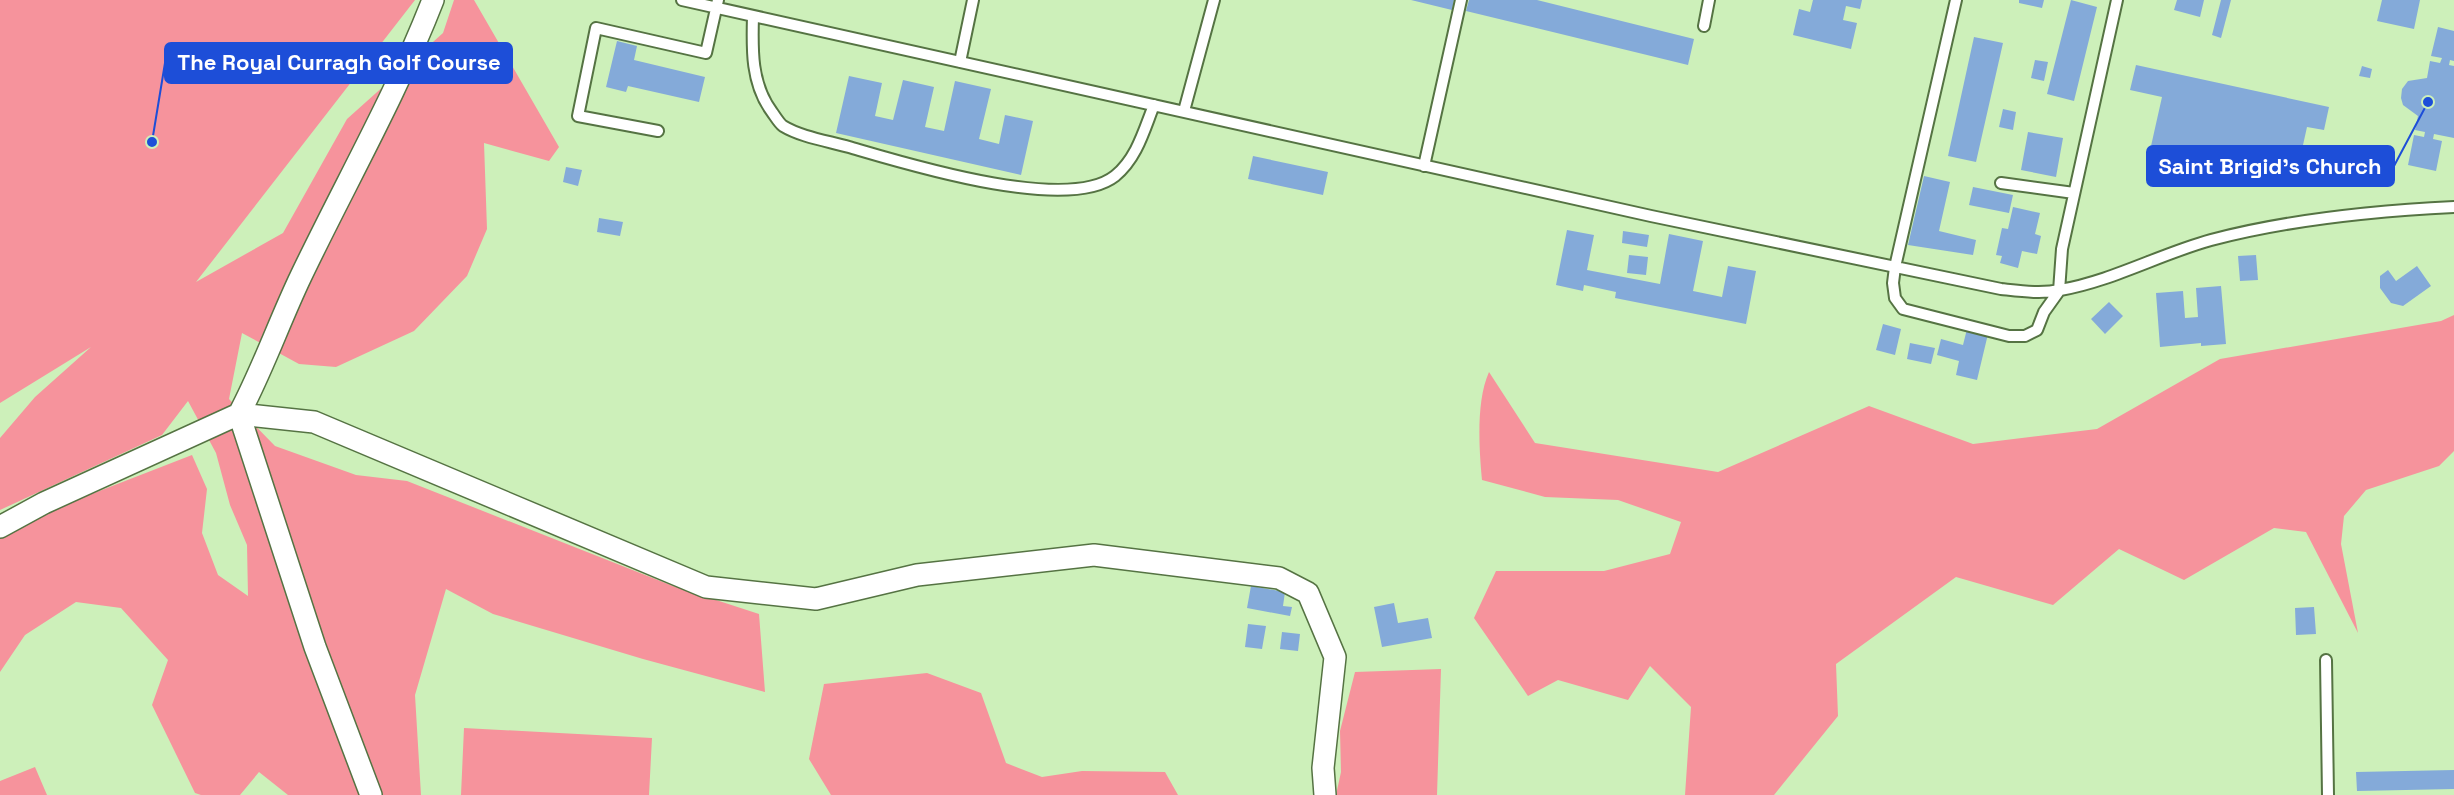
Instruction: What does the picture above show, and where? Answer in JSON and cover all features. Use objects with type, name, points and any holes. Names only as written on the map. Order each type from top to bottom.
[{"type":"street","points":[[371,795],[315,647],[239,414],[258,379],[300,278],[415,47],[433,0]]},
{"type":"street","points":[[0,527],[44,503],[239,414],[314,422],[706,586],[816,599],[917,575],[1094,555],[1279,578],[1308,593],[1335,657],[1323,768],[1325,795]]},
{"type":"lane","points":[[682,0],[717,4],[753,16],[1424,166],[2001,289],[2032,292],[2059,291],[2109,276],[2209,240],[2253,230],[2350,215],[2454,207]]},
{"type":"lane","points":[[960,62],[973,0]]},
{"type":"lane","points":[[1184,111],[1214,0]]},
{"type":"lane","points":[[1424,166],[1461,0]]},
{"type":"lane","points":[[1704,26],[1709,0]]},
{"type":"lane","points":[[1956,0],[1895,267],[1893,283],[1895,298],[1903,309],[2009,336],[2025,336],[2037,330],[2044,312],[2059,291],[2062,249],[2117,0]]},
{"type":"lane","points":[[658,131],[578,116],[596,28],[706,53],[717,4]]},
{"type":"lane","points":[[753,16],[752,54],[757,82],[764,101],[782,126],[924,169],[980,182],[1068,190],[1091,186],[1114,177],[1130,160],[1139,144],[1154,105]]},
{"type":"lane","points":[[2001,183],[2074,193]]},
{"type":"lane","points":[[2326,660],[2328,795]]},
{"type":"shaded area","points":[[0,0],[415,0],[196,282],[283,233],[347,119],[443,33],[454,0],[474,0],[559,147],[549,161],[484,143],[487,229],[467,276],[414,331],[336,367],[299,364],[242,333],[229,399],[275,446],[356,475],[407,481],[673,586],[759,614],[765,692],[643,659],[493,614],[446,589],[415,695],[421,795],[288,795],[259,772],[240,795],[201,795],[195,793],[152,705],[168,660],[121,608],[76,602],[25,635],[0,672],[0,538],[53,509],[192,455],[207,489],[202,533],[218,575],[248,596],[247,545],[230,505],[216,453],[188,401],[162,435],[0,510],[0,438],[35,397],[91,347],[0,403]]},
{"type":"shaded area","points":[[2454,315],[2454,451],[2439,466],[2366,490],[2344,516],[2341,544],[2358,633],[2306,532],[2274,528],[2184,580],[2119,549],[2053,605],[1956,577],[1836,664],[1838,716],[1774,795],[1685,795],[1691,707],[1650,666],[1628,700],[1558,680],[1528,696],[1474,618],[1496,571],[1604,571],[1670,554],[1681,522],[1618,500],[1545,497],[1482,480],[1479,439],[1480,410],[1489,372],[1535,443],[1718,472],[1869,406],[1973,444],[2097,429],[2220,359],[2441,321]]},
{"type":"shaded area","points":[[1441,669],[1437,795],[1336,795],[1341,772],[1340,731],[1355,672]]},
{"type":"shaded area","points":[[927,673],[981,693],[1006,763],[1042,777],[1082,771],[1165,772],[1178,795],[831,795],[809,759],[824,684]]},
{"type":"shaded area","points":[[464,728],[652,738],[649,795],[461,795]]},
{"type":"shaded area","points":[[35,767],[47,795],[0,795],[0,781]]},
{"type":"building","points":[[1411,0],[1454,0],[1452,10]]},
{"type":"building","points":[[1469,0],[1537,0],[1694,39],[1688,65],[1466,11]]},
{"type":"building","points":[[1813,0],[1862,0],[1860,9],[1846,6],[1843,20],[1857,23],[1851,49],[1793,35],[1799,9],[1810,12]]},
{"type":"building","points":[[2019,0],[2044,0],[2042,8],[2019,3]]},
{"type":"building","points":[[2071,0],[2097,7],[2074,101],[2047,94]]},
{"type":"building","points":[[2177,0],[2204,0],[2200,17],[2174,10]]},
{"type":"building","points":[[2221,0],[2231,0],[2221,38],[2212,35]]},
{"type":"building","points":[[2382,0],[2420,0],[2414,29],[2377,21]]},
{"type":"building","points":[[2438,27],[2454,31],[2454,61],[2450,60],[2449,65],[2454,66],[2454,138],[2434,134],[2433,139],[2442,141],[2436,171],[2408,165],[2414,135],[2424,137],[2425,132],[2415,130],[2418,116],[2403,105],[2401,98],[2402,89],[2408,81],[2427,78],[2430,61],[2440,63],[2442,58],[2431,56]]},
{"type":"building","points":[[1974,37],[2003,43],[1976,162],[1948,156]]},
{"type":"building","points":[[617,41],[637,46],[634,60],[705,77],[699,102],[628,86],[626,92],[606,87]]},
{"type":"building","points":[[2035,60],[2048,62],[2044,81],[2031,78]]},
{"type":"building","points":[[2136,65],[2329,107],[2324,130],[2307,127],[2299,163],[2285,160],[2280,183],[2149,155],[2162,97],[2130,90]]},
{"type":"building","points":[[2362,66],[2372,69],[2370,78],[2359,76]]},
{"type":"building","points":[[849,76],[882,83],[875,116],[893,120],[903,80],[934,87],[925,127],[944,131],[955,81],[991,89],[979,139],[999,144],[1005,115],[1033,121],[1021,175],[836,133]]},
{"type":"building","points":[[2003,109],[2016,112],[2013,130],[1999,127]]},
{"type":"building","points":[[2028,132],[2063,138],[2056,177],[2021,170]]},
{"type":"building","points":[[1253,156],[1328,172],[1323,195],[1248,179]]},
{"type":"building","points":[[566,167],[582,170],[578,186],[563,182]]},
{"type":"building","points":[[1924,176],[1950,182],[1939,231],[1976,240],[1973,255],[1908,245]]},
{"type":"building","points":[[1973,187],[2013,195],[2009,213],[1969,205]]},
{"type":"building","points":[[2013,207],[2040,213],[2035,234],[2041,236],[2037,254],[2022,251],[2018,268],[2000,263],[2002,256],[1996,255],[2002,228],[2008,229]]},
{"type":"building","points":[[599,218],[623,222],[620,236],[597,232]]},
{"type":"building","points":[[1567,230],[1594,235],[1587,270],[1660,284],[1669,234],[1703,241],[1693,291],[1722,297],[1728,266],[1756,271],[1746,324],[1615,298],[1616,292],[1584,285],[1583,291],[1556,285]]},
{"type":"building","points":[[1623,231],[1649,235],[1647,247],[1622,243]]},
{"type":"building","points":[[1629,255],[1648,257],[1646,275],[1627,273]]},
{"type":"building","points":[[2256,255],[2258,280],[2240,281],[2238,256]]},
{"type":"building","points":[[2417,266],[2431,286],[2403,306],[2391,303],[2380,288],[2380,276],[2388,270],[2396,281]]},
{"type":"building","points":[[2221,286],[2226,344],[2201,346],[2201,343],[2160,347],[2156,293],[2183,291],[2185,318],[2198,317],[2196,288]]},
{"type":"building","points":[[2109,302],[2123,316],[2105,334],[2091,319]]},
{"type":"building","points":[[1883,324],[1901,329],[1895,355],[1876,350]]},
{"type":"building","points":[[1967,329],[1988,334],[1977,380],[1956,375],[1959,361],[1937,355],[1941,339],[1963,345]]},
{"type":"building","points":[[1910,343],[1935,348],[1931,364],[1907,359]]},
{"type":"building","points":[[1251,586],[1285,592],[1283,606],[1292,607],[1290,616],[1247,608]]},
{"type":"building","points":[[1394,603],[1398,623],[1428,618],[1432,638],[1382,647],[1374,607]]},
{"type":"building","points":[[2314,607],[2316,634],[2296,635],[2295,608]]},
{"type":"building","points":[[1248,624],[1266,626],[1262,649],[1245,647]]},
{"type":"building","points":[[1282,632],[1300,634],[1298,651],[1280,649]]},
{"type":"building","points":[[2454,770],[2454,789],[2357,791],[2356,772]]},
{"type":"place","name":"Saint Brigid's Church","points":[[2428,102]]},
{"type":"place","name":"The Royal Curragh Golf Course","points":[[152,142]]}]
